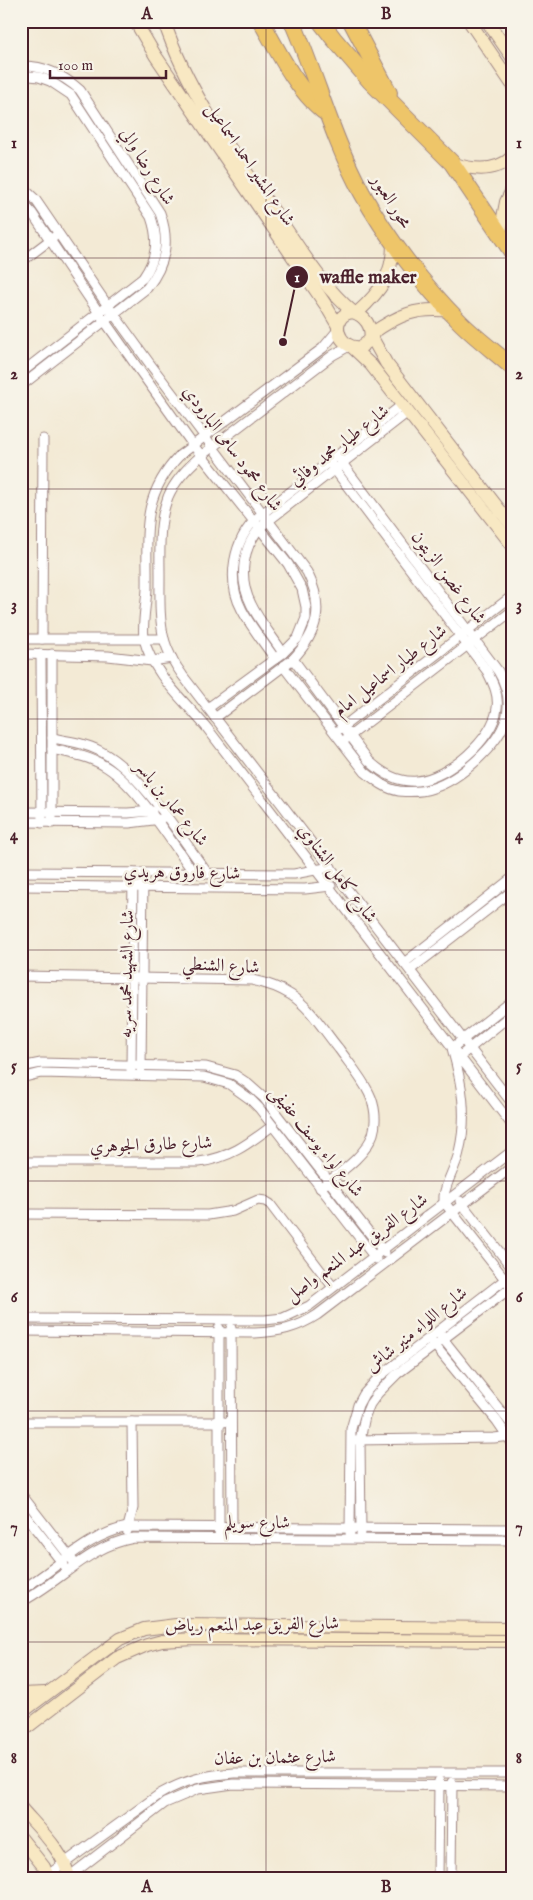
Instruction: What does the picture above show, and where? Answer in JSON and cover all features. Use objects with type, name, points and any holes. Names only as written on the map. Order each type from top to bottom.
[{"type":"highway","points":[[261,21],[295,80],[314,104],[326,113]]},
{"type":"highway","name":"محور العبور","points":[[292,21],[326,113],[362,194],[393,240],[450,311],[462,324],[512,367]]},
{"type":"highway","points":[[320,21],[370,81],[452,163],[512,252]]},
{"type":"highway","points":[[351,21],[395,104]]},
{"type":"street","name":"شارع المشير احمد اسماعيل","points":[[135,21],[155,55],[231,158],[300,258],[338,328]]},
{"type":"street","name":"شارع المشير احمد اسماعيل","points":[[164,21],[182,69],[231,158]]},
{"type":"street","points":[[469,21],[512,84]]},
{"type":"street","points":[[487,21],[512,57]]},
{"type":"street","name":"شارع رضا والي","points":[[21,66],[42,68],[69,80],[80,90],[160,213],[166,239],[165,252],[156,277],[148,288],[21,386]]},
{"type":"street","name":"شارع رضا والي","points":[[21,75],[38,77],[61,87],[78,105],[151,217],[157,242],[151,267],[143,278],[21,373]]},
{"type":"street","points":[[103,143],[112,137]]},
{"type":"street","points":[[452,163],[466,168],[480,169],[494,167],[508,161],[512,157]]},
{"type":"street","name":"شارع محمود سامى البارودي","points":[[21,186],[35,199],[114,315],[306,572],[313,584],[317,611],[315,625],[310,638],[293,659],[215,718]]},
{"type":"street","points":[[500,233],[506,202],[512,190]]},
{"type":"street","name":"شارع محمود سامى البارودي","points":[[21,201],[32,213],[105,322],[193,445],[293,572],[305,598],[306,618],[298,638],[284,653],[208,708]]},
{"type":"street","points":[[21,262],[58,234]]},
{"type":"street","points":[[144,639],[147,532],[150,505],[154,491],[170,466],[193,445],[323,348],[338,328],[342,316],[355,313],[375,296],[386,279],[392,260],[393,240]]},
{"type":"street","name":"شارع المشير احمد اسماعيل","points":[[300,258],[355,313]]},
{"type":"street","points":[[351,347],[364,346],[371,335],[394,319],[409,312],[429,309],[450,311]]},
{"type":"street","points":[[355,313],[366,320],[371,335],[386,363],[512,526]]},
{"type":"street","points":[[338,328],[343,341],[371,365],[512,545]]},
{"type":"street","name":"شارع كامل الشناوي","points":[[351,347],[333,355],[212,448],[191,465],[175,484],[169,495],[162,519],[160,601],[164,639],[172,658],[215,718],[512,1103]]},
{"type":"street","points":[[140,371],[150,364]]},
{"type":"street","name":"شارع طيار محمد وفائي","points":[[284,653],[251,605],[246,592],[244,581],[245,558],[256,524],[262,513],[331,465],[405,408]]},
{"type":"street","points":[[42,639],[44,439]]},
{"type":"street","name":"شارع غصن الزيتون","points":[[339,459],[465,633]]},
{"type":"street","name":"شارع طيار محمد وفائي","points":[[275,659],[245,615],[236,596],[234,583],[235,557],[245,531],[256,524],[268,521],[331,465]]},
{"type":"street","name":"شارع غصن الزيتون","points":[[283,666],[365,772],[376,781],[396,790],[418,792],[432,789],[445,783],[486,751],[502,730],[506,718],[508,694],[498,671],[472,642],[331,465]]},
{"type":"street","points":[[236,596],[246,592]]},
{"type":"street","name":"شارع طيار اسماعيل امام","points":[[335,733],[512,596]]},
{"type":"street","name":"شارع طيار اسماعيل امام","points":[[342,742],[512,610]]},
{"type":"street","points":[[21,639],[164,639]]},
{"type":"street","name":"شارع كامل الشناوي","points":[[144,639],[152,661],[162,676],[207,728],[512,1125]]},
{"type":"street","name":"شارع غصن الزيتون","points":[[293,659],[350,736],[379,770],[391,777],[417,781],[440,774],[467,755],[479,744],[492,727],[496,717],[497,697],[472,642]]},
{"type":"street","points":[[21,654],[100,655],[152,661],[172,658]]},
{"type":"street","points":[[41,654],[42,823]]},
{"type":"street","points":[[52,654],[52,823]]},
{"type":"street","name":"شارع عمار بن ياسر","points":[[52,738],[90,747],[108,756],[137,780],[208,874]]},
{"type":"street","points":[[479,744],[486,751]]},
{"type":"street","name":"شارع عمار بن ياسر","points":[[52,749],[85,757],[104,765],[123,780],[156,821],[194,874]]},
{"type":"street","points":[[21,812],[128,813],[149,812],[160,809]]},
{"type":"street","points":[[21,822],[129,823],[156,821],[166,818]]},
{"type":"street","name":"شارع فاروق هريدي","points":[[21,872],[289,874],[331,867]]},
{"type":"street","name":"شارع الشهيد محمد سريه","points":[[131,1074],[133,873]]},
{"type":"street","name":"شارع الشهيد محمد سريه","points":[[141,1075],[143,873]]},
{"type":"street","points":[[404,962],[512,878]]},
{"type":"street","name":"شارع فاروق هريدي","points":[[21,886],[305,889],[328,887],[342,882]]},
{"type":"street","points":[[410,970],[512,891]]},
{"type":"street","name":"شارع الشنطي","points":[[21,976],[252,980],[280,988],[303,1004],[360,1078],[370,1094],[374,1106],[375,1120],[373,1133],[368,1145],[360,1155],[320,1188]]},
{"type":"street","points":[[512,1001],[452,1048],[462,1089],[463,1124],[459,1152],[444,1192],[444,1202],[508,1276],[512,1287]]},
{"type":"street","points":[[459,1057],[512,1014]]},
{"type":"street","name":"شارع لواء يوسف عفيفى","points":[[21,1067],[41,1063],[141,1064],[206,1067],[228,1073],[247,1083],[264,1098],[390,1259]]},
{"type":"street","name":"شارع لواء يوسف عفيفى","points":[[21,1078],[41,1073],[131,1074],[204,1077],[229,1084],[250,1098],[381,1266]]},
{"type":"street","name":"شارع طارق الجوهري","points":[[21,1162],[206,1162],[238,1151],[272,1126]]},
{"type":"street","name":"شارع الفريق عبد المنعم واصل","points":[[21,1319],[265,1320],[283,1318],[309,1306],[512,1151]]},
{"type":"street","name":"شارع الفريق عبد المنعم واصل","points":[[21,1331],[269,1332],[295,1327],[316,1315],[512,1167]]},
{"type":"street","points":[[455,1194],[512,1268]]},
{"type":"street","points":[[21,1214],[208,1215],[234,1211],[255,1201],[262,1200],[270,1204],[333,1288]]},
{"type":"street","name":"شارع اللواء منير شاش","points":[[361,1539],[360,1440],[365,1416],[378,1393],[397,1374],[508,1276]]},
{"type":"street","name":"شارع اللواء منير شاش","points":[[440,1335],[512,1287]]},
{"type":"street","points":[[219,1320],[219,1538]]},
{"type":"street","points":[[231,1320],[232,1538]]},
{"type":"street","points":[[440,1335],[512,1425]]},
{"type":"street","points":[[432,1342],[510,1438]]},
{"type":"street","name":"شارع اللواء منير شاش","points":[[350,1539],[351,1429],[358,1405],[371,1384],[432,1342]]},
{"type":"street","points":[[21,1422],[232,1422]]},
{"type":"street","points":[[122,1540],[133,1508],[132,1422]]},
{"type":"street","points":[[351,1440],[510,1438]]},
{"type":"street","points":[[21,1494],[77,1565]]},
{"type":"street","points":[[21,1510],[69,1571]]},
{"type":"street","name":"شارع سويلم","points":[[21,1590],[103,1534],[128,1527],[512,1529]]},
{"type":"street","name":"شارع سويلم","points":[[21,1602],[40,1591],[104,1546],[122,1540],[147,1537],[512,1540]]},
{"type":"street","name":"شارع الفريق عبد المنعم رياض","points":[[21,1713],[110,1644],[130,1634],[159,1626],[512,1628]]},
{"type":"street","name":"شارع الفريق عبد المنعم رياض","points":[[21,1732],[117,1658],[147,1645],[162,1641],[195,1639],[512,1641]]},
{"type":"street","points":[[21,1694],[46,1694]]},
{"type":"street","name":"شارع عثمان بن عفان","points":[[48,1877],[160,1794],[177,1784],[195,1778],[234,1772],[512,1773]]},
{"type":"street","points":[[438,1879],[439,1773]]},
{"type":"street","points":[[451,1879],[452,1773]]},
{"type":"street","name":"شارع عثمان بن عفان","points":[[65,1863],[68,1878],[165,1802],[198,1789],[233,1784],[512,1786]]},
{"type":"street","points":[[21,1808],[65,1863]]},
{"type":"street","points":[[21,1838],[39,1859],[48,1877]]},
{"type":"place","name":"waffle maker","points":[[283,342]]}]
